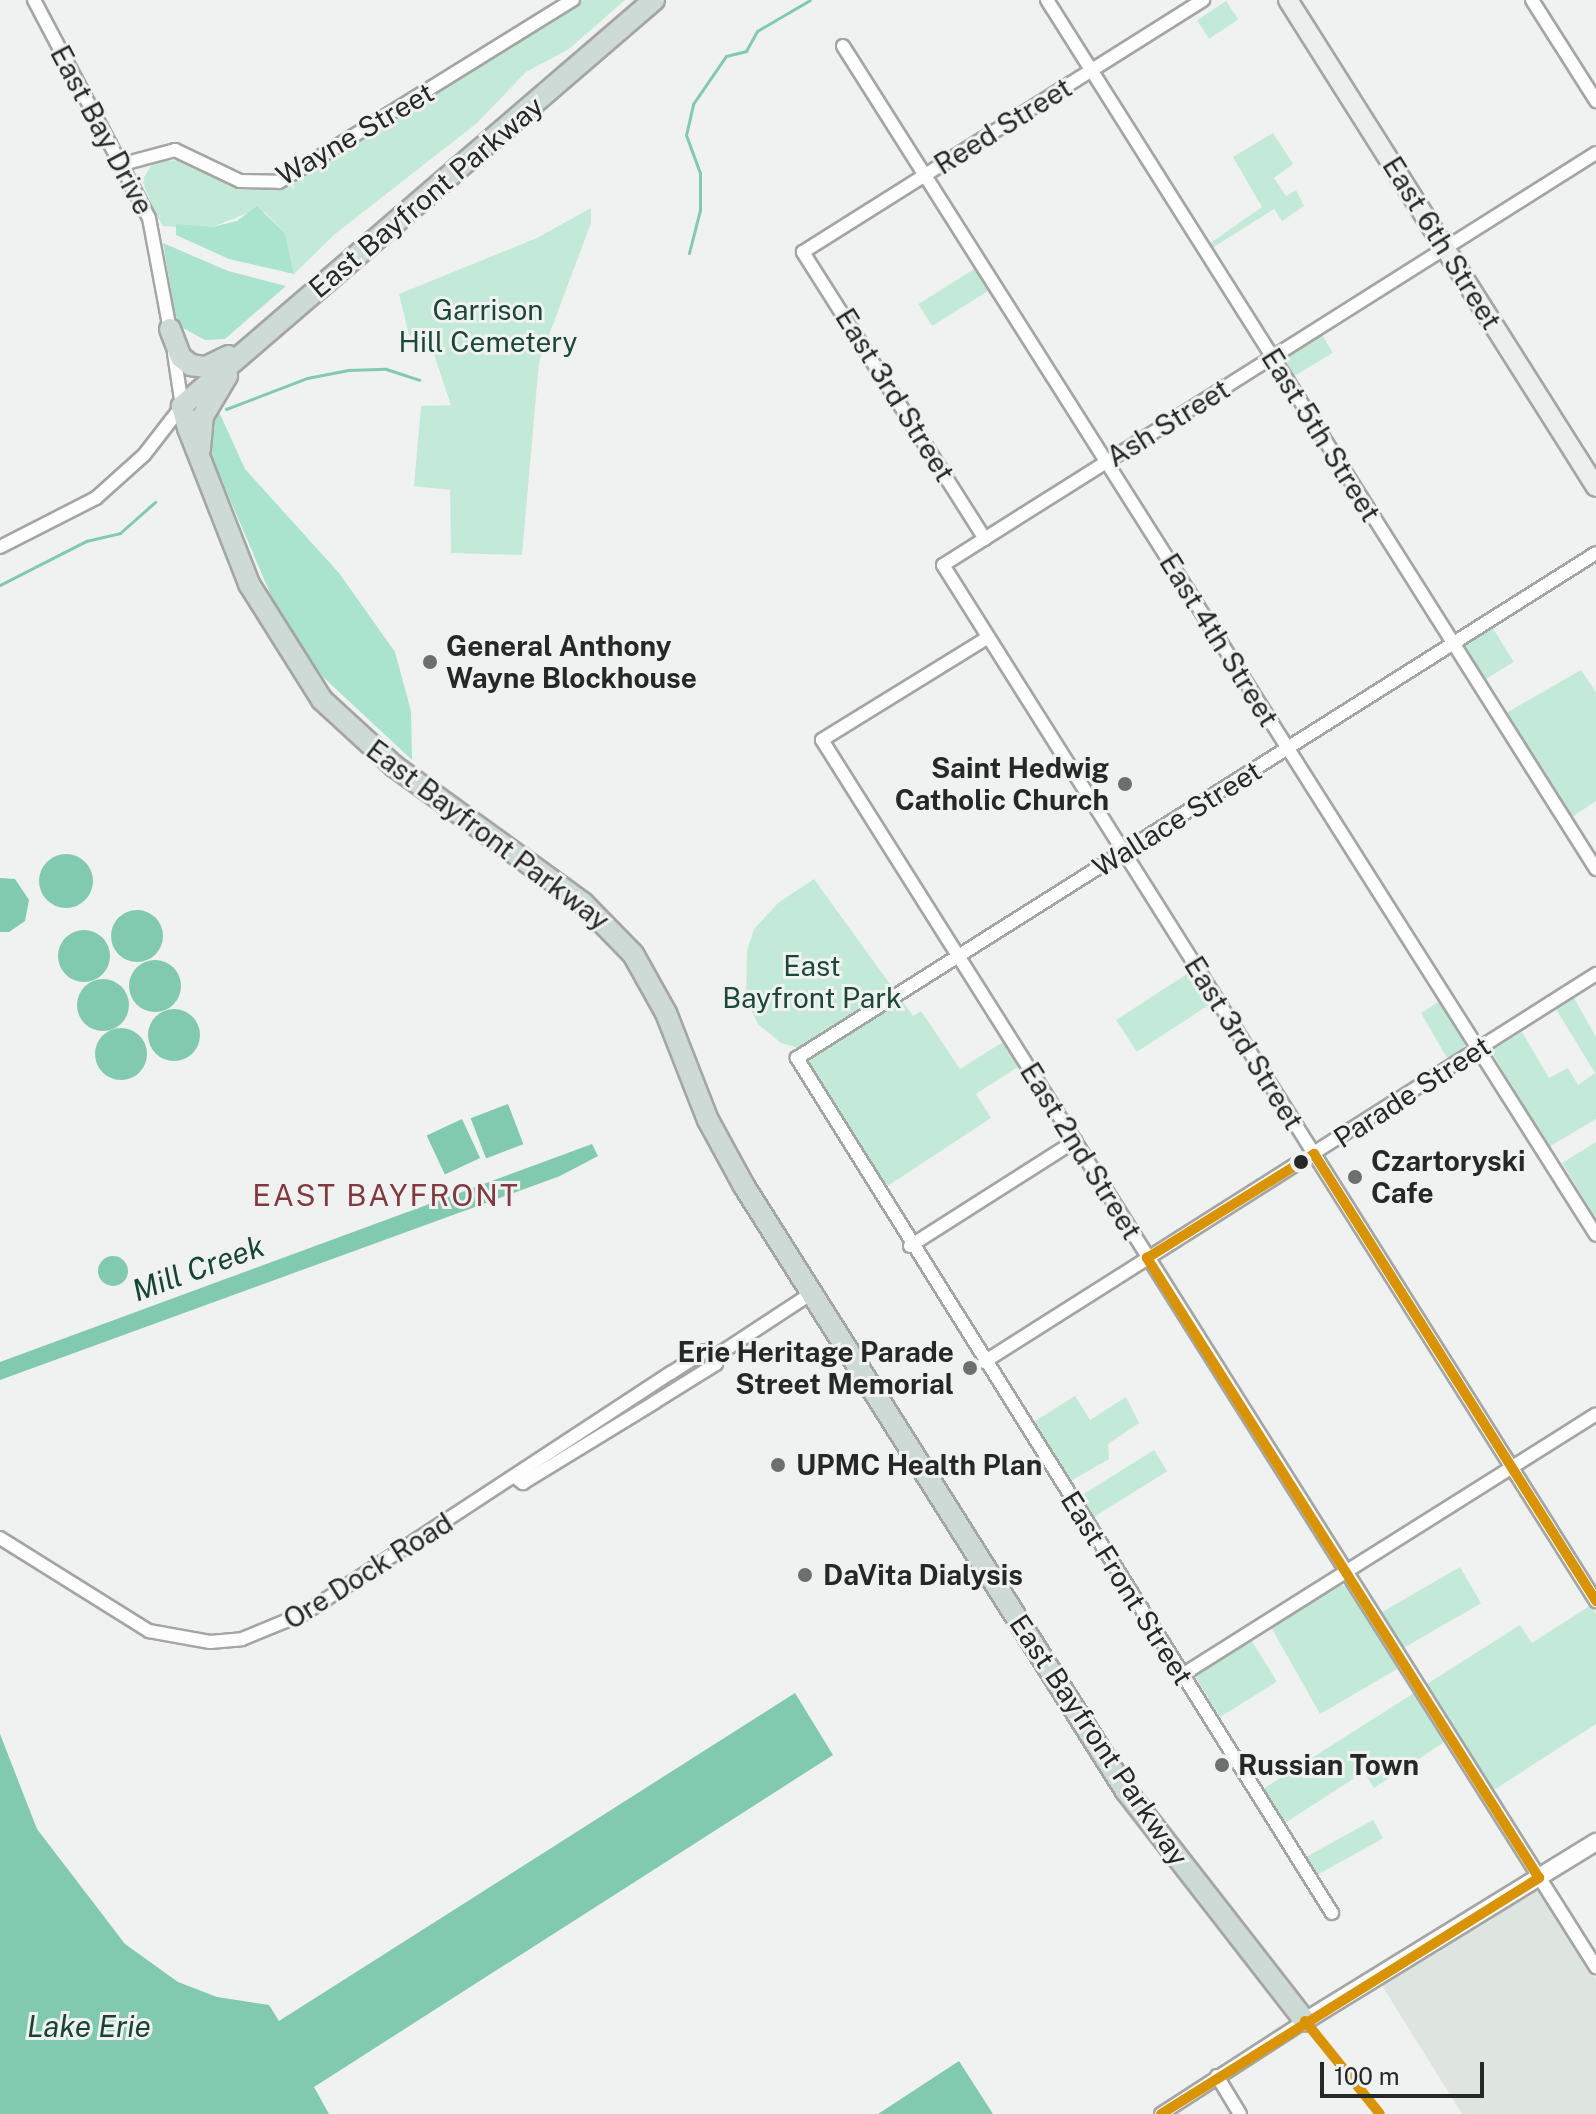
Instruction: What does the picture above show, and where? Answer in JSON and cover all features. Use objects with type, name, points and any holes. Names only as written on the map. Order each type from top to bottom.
[{"type":"highway","name":"East Bayfront Parkway","points":[[654,0],[182,406],[203,472],[263,611],[322,700],[394,766],[583,903],[633,954],[666,1013],[721,1147],[812,1293],[1126,1791],[1305,2021]]},
{"type":"highway","points":[[170,329],[181,357],[196,366],[212,365],[256,340]]},
{"type":"highway","points":[[203,472],[203,416],[256,340]]},
{"type":"main road","name":"East 6th Street","points":[[1288,0],[1596,487]]},
{"type":"street","name":"East Bay Drive","points":[[34,0],[152,224],[182,406]]},
{"type":"street","name":"Wayne Street","points":[[123,164],[175,150],[240,181],[279,182],[573,0]]},
{"type":"street","name":"East 5th Street","points":[[1047,0],[1596,869]]},
{"type":"street","name":"Reed Street","points":[[803,252],[1203,0]]},
{"type":"street","points":[[1532,0],[1596,101]]},
{"type":"street","name":"East 4th Street","points":[[843,46],[1596,1235]]},
{"type":"street","name":"Ash Street","points":[[943,565],[1596,153]]},
{"type":"street","name":"East 3rd Street","points":[[803,252],[985,539]]},
{"type":"street","points":[[0,547],[106,492],[144,455],[182,406]]},
{"type":"street","name":"Wallace Street","points":[[797,1058],[1596,553]]},
{"type":"street","name":"East 3rd Street","points":[[943,565],[1596,1601]]},
{"type":"street","name":"East 2nd Street","points":[[987,638],[822,740],[1596,1967]]},
{"type":"street","name":"Parade Street","points":[[984,1362],[1596,974]]},
{"type":"street","name":"East Front Street","points":[[797,1058],[910,1246],[1332,1913]]},
{"type":"street","points":[[910,1246],[1075,1141]]},
{"type":"street","name":"Ore Dock Road","points":[[0,1538],[149,1631],[226,1641],[264,1633],[305,1613],[516,1478],[523,1483],[655,1402],[716,1364],[716,1356],[812,1293]]},
{"type":"street","points":[[1182,1675],[1596,1414]]},
{"type":"street","points":[[1161,2114],[1217,2076],[1596,1842]]},
{"type":"street","points":[[1217,2076],[1240,2114]]},
{"type":"shaded area","points":[[257,206],[285,233],[294,274],[229,259],[176,235],[176,224],[212,227],[237,221]]},
{"type":"shaded area","points":[[163,243],[228,271],[286,286],[225,339],[205,340],[183,328],[175,314]]},
{"type":"shaded area","points":[[215,403],[245,469],[339,573],[395,652],[411,711],[412,760],[323,677],[278,612],[206,443]]},
{"type":"shaded area","points":[[1533,1890],[1542,1894],[1596,1980],[1596,2114],[1462,2114],[1381,1984]]},
{"type":"green space","points":[[584,0],[625,0],[569,49],[526,72],[477,123],[335,234],[294,274],[285,233],[265,212],[253,211],[212,227],[176,227],[163,226],[153,209],[142,180],[156,159],[190,162],[246,190],[283,188]]},
{"type":"green space","points":[[1226,1],[1238,19],[1209,39],[1197,21]]},
{"type":"green space","points":[[1273,133],[1293,164],[1274,178],[1286,196],[1296,190],[1304,206],[1282,221],[1274,209],[1212,248],[1209,244],[1262,207],[1233,157]]},
{"type":"green space","name":"Garrison Hill Cemetery","points":[[591,208],[591,223],[539,362],[522,555],[451,553],[450,490],[414,486],[421,406],[451,405],[428,337],[409,335],[399,294],[537,238]]},
{"type":"green space","points":[[976,268],[990,290],[932,326],[918,304]]},
{"type":"green space","points":[[1321,333],[1333,353],[1293,376],[1282,357]]},
{"type":"green space","points":[[1492,627],[1514,662],[1486,679],[1464,644]]},
{"type":"green space","points":[[1581,670],[1596,692],[1596,801],[1572,817],[1506,713]]},
{"type":"green space","name":"East Bayfront Park","points":[[814,879],[913,1016],[921,1011],[960,1069],[1003,1042],[1019,1066],[976,1094],[991,1118],[883,1189],[798,1048],[781,1043],[758,1024],[746,999],[747,951],[754,929],[778,903]]},
{"type":"green space","points":[[1190,972],[1211,1004],[1137,1052],[1116,1020]]},
{"type":"green space","points":[[1574,998],[1596,1037],[1596,1119],[1549,1147],[1491,1051],[1522,1032],[1549,1078],[1568,1068],[1578,1085],[1595,1073],[1556,1009]]},
{"type":"green space","points":[[1440,1001],[1465,1044],[1461,1052],[1447,1058],[1421,1013]]},
{"type":"green space","points":[[1596,1142],[1596,1219],[1562,1163]]},
{"type":"green space","points":[[1075,1396],[1090,1420],[1126,1397],[1139,1423],[1108,1444],[1109,1459],[1069,1482],[1032,1423]]},
{"type":"green space","points":[[1154,1450],[1167,1471],[1092,1518],[1079,1497]]},
{"type":"green space","points":[[1460,1567],[1481,1603],[1403,1648],[1382,1612]]},
{"type":"green space","points":[[1338,1585],[1347,1586],[1399,1668],[1320,1714],[1271,1627]]},
{"type":"green space","points":[[1591,1605],[1596,1614],[1596,1724],[1494,1790],[1427,1684],[1520,1625],[1532,1643]]},
{"type":"green space","points":[[1251,1640],[1277,1682],[1220,1717],[1194,1676]]},
{"type":"green space","points":[[1414,1693],[1446,1741],[1374,1788],[1364,1772],[1285,1823],[1263,1789]]},
{"type":"green space","points":[[1373,1820],[1383,1838],[1317,1875],[1307,1857]]},
{"type":"water","points":[[66,854],[85,862],[93,881],[85,900],[66,908],[47,900],[39,881],[47,862]]},
{"type":"water","points":[[0,878],[15,879],[29,900],[25,921],[9,932],[0,932]]},
{"type":"water","points":[[137,910],[156,917],[163,936],[156,955],[137,962],[118,955],[111,936],[118,917]]},
{"type":"water","points":[[84,930],[102,938],[110,956],[102,974],[84,982],[66,974],[58,956],[66,938]]},
{"type":"water","points":[[155,960],[174,967],[181,986],[174,1005],[155,1012],[136,1005],[129,986],[136,967]]},
{"type":"water","points":[[103,979],[122,986],[129,1005],[122,1024],[103,1031],[84,1024],[77,1005],[84,986]]},
{"type":"water","points":[[174,1009],[193,1016],[200,1035],[193,1054],[174,1061],[155,1054],[148,1035],[155,1016]]},
{"type":"water","points":[[121,1028],[140,1035],[147,1054],[140,1073],[121,1080],[102,1073],[95,1054],[102,1035]]},
{"type":"water","points":[[508,1104],[523,1144],[486,1158],[471,1118]]},
{"type":"water","points":[[462,1119],[480,1158],[445,1174],[427,1135]]},
{"type":"water","points":[[592,1144],[598,1156],[560,1176],[0,1380],[0,1362]]},
{"type":"water","points":[[113,1256],[124,1260],[128,1271],[124,1282],[113,1286],[102,1282],[98,1271],[102,1260]]},
{"type":"water","name":"Lake Erie","points":[[795,1693],[833,1755],[314,2087],[329,2114],[0,2114],[0,1734],[37,1829],[125,1944],[178,1982],[217,1997],[269,2005],[279,2021]]},
{"type":"water","points":[[959,2061],[993,2114],[878,2114]]},
{"type":"waterway","points":[[689,253],[700,210],[700,173],[686,135],[693,104],[726,56],[746,51],[757,31],[810,0]]},
{"type":"waterway","points":[[226,409],[307,378],[348,370],[386,369],[419,380]]},
{"type":"waterway","points":[[0,585],[86,541],[120,533],[155,502]]},
{"type":"transit line","points":[[1161,2114],[1539,1878],[1147,1258],[1314,1154],[1596,1601]]},
{"type":"transit line","points":[[1305,2021],[1380,2114]]},
{"type":"place","name":"General Anthony Wayne Blockhouse","points":[[430,662]]},
{"type":"place","name":"Saint Hedwig Catholic Church","points":[[1125,784]]},
{"type":"place","name":"Czartoryski Cafe","points":[[1355,1177]]},
{"type":"place","name":"Erie Heritage Parade Street Memorial","points":[[970,1368]]},
{"type":"place","name":"UPMC Health Plan","points":[[778,1465]]},
{"type":"place","name":"DaVita Dialysis","points":[[805,1575]]},
{"type":"place","name":"Russian Town","points":[[1222,1765]]},
{"type":"district","name":"EAST BAYFRONT","points":[[386,1195]]},
{"type":"water label","name":"Mill Creek","points":[[198,1268]]}]
